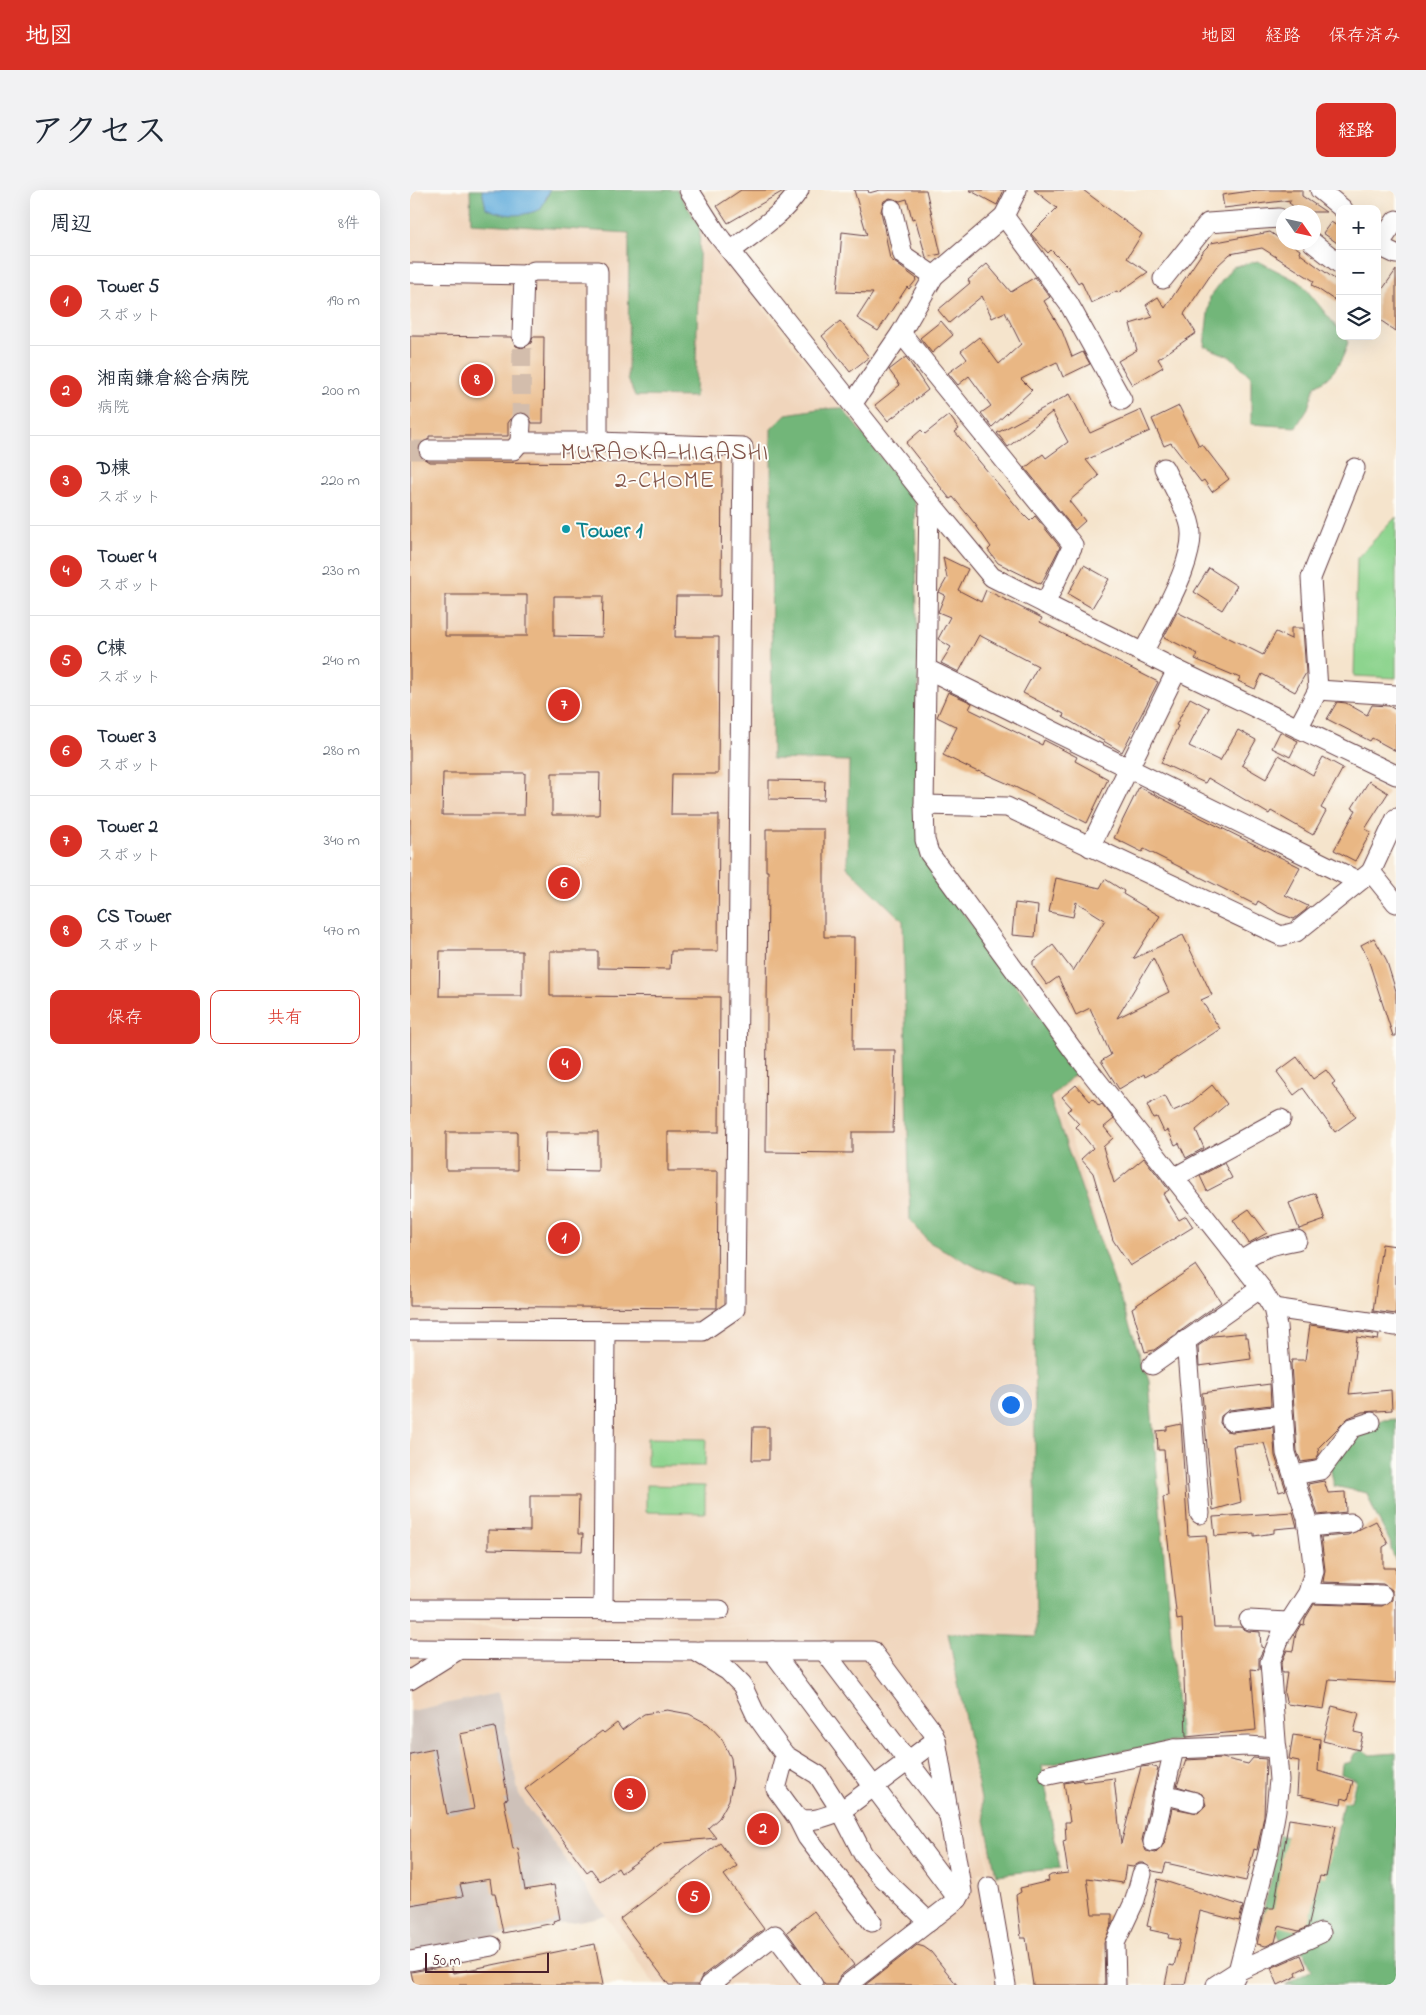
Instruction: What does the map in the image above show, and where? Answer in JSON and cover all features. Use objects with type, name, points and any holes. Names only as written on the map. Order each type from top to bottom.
[{"type":"street","points":[[689,190],[731,251],[928,501],[992,577],[1177,670],[1396,775]]},
{"type":"street","points":[[731,251],[792,202],[799,190]]},
{"type":"street","points":[[853,404],[901,333],[934,276],[1004,216],[1017,190]]},
{"type":"street","points":[[1320,190],[1338,205]]},
{"type":"street","points":[[892,209],[902,255],[934,276]]},
{"type":"street","points":[[1004,216],[1069,304],[1122,400]]},
{"type":"street","points":[[1163,280],[1208,223],[1276,218]]},
{"type":"street","points":[[1381,242],[1396,220]]},
{"type":"street","points":[[1381,247],[1396,254]]},
{"type":"street","points":[[1321,249],[1336,261]]},
{"type":"street","points":[[410,273],[524,275],[534,271],[598,272],[598,442]]},
{"type":"street","points":[[522,337],[524,275]]},
{"type":"street","points":[[901,333],[1073,545],[1045,604]]},
{"type":"street","points":[[429,450],[513,450],[520,442],[521,423]]},
{"type":"street","points":[[410,1330],[703,1332],[735,1309],[743,447],[598,442],[520,442]]},
{"type":"street","points":[[1143,653],[1179,580],[1191,546],[1190,522],[1164,468]]},
{"type":"street","points":[[1298,728],[1318,690],[1311,578],[1355,468]]},
{"type":"street","points":[[928,501],[924,805],[925,840],[929,853],[1073,1050],[1261,1288],[1272,1308],[1280,1363],[1286,1453],[1308,1527],[1314,1571],[1308,1593],[1288,1622],[1270,1662],[1277,1748],[1278,1780],[1276,1810],[1269,1849],[1234,1978]]},
{"type":"street","points":[[927,670],[1129,768],[1364,877],[1396,902]]},
{"type":"street","points":[[1090,847],[1177,670]]},
{"type":"street","points":[[1318,690],[1396,695]]},
{"type":"street","points":[[924,805],[1007,807],[1281,936],[1296,932],[1364,877],[1396,818]]},
{"type":"street","points":[[1175,1178],[1281,1119]]},
{"type":"street","points":[[1240,1262],[1252,1252],[1267,1246],[1297,1240]]},
{"type":"street","points":[[1152,1365],[1261,1288]]},
{"type":"street","points":[[1272,1308],[1396,1326]]},
{"type":"street","points":[[603,1610],[605,1332]]},
{"type":"street","points":[[1186,1340],[1200,1514]]},
{"type":"street","points":[[1231,1421],[1283,1415]]},
{"type":"street","points":[[1294,1475],[1321,1470],[1347,1422],[1371,1422]]},
{"type":"street","points":[[1308,1527],[1351,1523]]},
{"type":"street","points":[[1308,1593],[1382,1594]]},
{"type":"street","points":[[410,1609],[720,1610]]},
{"type":"street","points":[[1249,1620],[1288,1622]]},
{"type":"street","points":[[410,1649],[872,1651],[932,1731],[936,1740],[962,1885],[958,1899],[847,1985]]},
{"type":"street","points":[[410,1680],[458,1650]]},
{"type":"street","points":[[695,1651],[728,1670],[742,1685],[756,1716],[785,1755],[818,1775],[841,1812],[863,1854],[881,1876],[929,1922]]},
{"type":"street","points":[[772,1651],[958,1899]]},
{"type":"street","points":[[824,1651],[950,1817]]},
{"type":"street","points":[[798,1819],[815,1820],[841,1812],[936,1740]]},
{"type":"street","points":[[1049,1775],[1174,1749],[1248,1746],[1277,1748]]},
{"type":"street","points":[[1152,1842],[1174,1749]]},
{"type":"street","points":[[785,1755],[776,1789],[798,1819],[807,1837],[872,1922]]},
{"type":"street","points":[[1163,1794],[1195,1802]]},
{"type":"street","points":[[1116,1985],[1115,1943],[1135,1900],[1142,1874]]},
{"type":"street","points":[[989,1887],[1006,1985]]},
{"type":"street","points":[[1216,1985],[1234,1978],[1321,1933]]},
{"type":"street","points":[[710,1985],[775,1935],[813,1985]]},
{"type":"street","points":[[410,1961],[492,1946]]},
{"type":"shaded area","points":[[410,190],[677,190],[713,245],[915,500],[915,856],[1083,1071],[1058,1095],[1143,1376],[1038,1763],[1055,1863],[990,1874],[972,1769],[987,1864],[986,1872],[978,1874],[997,1985],[655,1985],[519,1795],[498,1693],[410,1711],[410,1626],[841,1627],[410,1622]]},
{"type":"shaded area","points":[[498,1693],[519,1795],[606,1916],[410,1952],[410,1711]]},
{"type":"green space","points":[[470,190],[482,190],[487,208],[546,200],[550,190],[677,190],[700,227],[695,397],[635,396],[628,379],[629,233],[471,223]]},
{"type":"green space","points":[[1258,261],[1301,283],[1336,326],[1336,340],[1347,340],[1348,342],[1336,368],[1327,378],[1315,386],[1308,408],[1296,427],[1251,424],[1251,377],[1231,357],[1204,346],[1210,297],[1232,267]]},
{"type":"green space","points":[[842,408],[915,500],[921,856],[1079,1070],[1050,1098],[1149,1381],[1180,1740],[1042,1766],[1060,1868],[996,1875],[948,1633],[1036,1637],[1034,1285],[978,1268],[929,1242],[910,1220],[903,921],[847,867],[849,761],[772,759],[771,429],[786,414],[818,409]]},
{"type":"green space","points":[[1396,517],[1396,678],[1354,676],[1357,558]]},
{"type":"green space","points":[[1396,1419],[1396,1561],[1391,1550],[1391,1544],[1367,1493],[1334,1486],[1330,1466],[1344,1449],[1356,1442],[1359,1435],[1383,1420]]},
{"type":"green space","points":[[647,1438],[706,1439],[705,1466],[647,1466]]},
{"type":"green space","points":[[646,1485],[705,1486],[705,1513],[646,1512]]},
{"type":"green space","points":[[1363,1750],[1370,1755],[1396,1753],[1396,1985],[1285,1985],[1312,1970],[1305,1953],[1282,1942],[1275,1929],[1264,1927],[1261,1920],[1273,1872],[1279,1835],[1334,1848],[1343,1802],[1351,1801],[1356,1780],[1341,1774],[1342,1764],[1351,1762],[1354,1754]]},
{"type":"water","points":[[482,190],[550,190],[541,209],[513,215],[486,208]]},
{"type":"building","points":[[741,190],[785,190],[728,223],[717,206]]},
{"type":"building","points":[[854,190],[868,190],[869,193],[880,190],[926,190],[941,254],[926,257],[915,218],[912,219],[907,199],[900,201],[890,198],[884,201],[881,211],[890,259],[917,279],[909,289],[907,287],[878,331],[857,318],[873,293],[837,292],[842,232],[867,235]]},
{"type":"building","points":[[969,190],[1004,190],[997,205]]},
{"type":"building","points":[[1034,190],[1083,190],[1142,234],[1127,258],[1148,272],[1118,293],[1117,291],[1091,303],[1081,281],[1078,283],[1067,266],[1051,250],[1048,253],[1031,234],[1057,208]]},
{"type":"building","points":[[1257,190],[1302,190],[1302,196],[1316,205],[1292,205],[1289,203],[1291,200],[1224,208],[1222,195]]},
{"type":"building","points":[[1331,222],[1336,225],[1336,242],[1323,233]]},
{"type":"building","points":[[1270,232],[1276,236],[1276,250],[1300,250],[1299,253],[1336,280],[1336,301],[1312,285],[1314,281],[1262,248],[1230,254],[1216,267],[1184,314],[1196,333],[1158,359],[1163,367],[1132,385],[1118,361],[1137,350],[1130,324],[1153,317],[1146,305],[1158,297],[1165,308],[1204,250],[1211,243]]},
{"type":"building","points":[[987,264],[1011,292],[1035,277],[1050,297],[1044,301],[1062,331],[1072,357],[1083,352],[1090,364],[1063,377],[1057,362],[1021,379],[1032,390],[992,427],[981,413],[991,406],[969,376],[958,385],[948,373],[967,359],[961,351],[979,337],[999,364],[1021,344],[1005,312],[992,318],[982,296],[949,323],[938,310],[970,283],[968,280]]},
{"type":"building","points":[[1396,270],[1396,331],[1381,321],[1381,291]]},
{"type":"building","points":[[840,321],[869,357],[850,372],[822,336]]},
{"type":"building","points":[[941,321],[953,335],[932,353],[920,338]]},
{"type":"building","points":[[410,336],[511,337],[516,346],[522,348],[531,343],[533,337],[544,337],[543,423],[532,423],[528,414],[521,412],[515,413],[508,423],[508,436],[429,436],[429,439],[420,444],[418,450],[420,456],[429,462],[722,463],[721,596],[676,596],[675,637],[719,637],[718,774],[672,774],[671,815],[719,815],[718,951],[671,951],[670,969],[598,968],[598,951],[550,951],[550,996],[720,997],[719,1132],[668,1132],[668,1171],[718,1171],[717,1308],[410,1306]],"holes":[[[445,595],[527,595],[527,636],[445,636]],[[554,596],[603,596],[602,637],[554,636]],[[443,773],[525,773],[524,815],[442,815]],[[552,773],[600,773],[599,815],[552,815]],[[440,951],[522,951],[522,996],[439,996]],[[446,1132],[517,1132],[517,1170],[446,1170]],[[546,1132],[598,1132],[598,1171],[545,1170]]]},
{"type":"building","points":[[906,357],[928,390],[888,421],[875,405],[900,385],[889,370]]},
{"type":"building","points":[[1070,394],[1090,433],[1141,410],[1150,431],[1086,460],[1099,476],[1069,501],[1085,521],[1075,530],[1025,468],[1043,454],[1046,458],[1068,442],[1052,412],[1008,447],[997,433]]},
{"type":"building","points":[[1179,406],[1199,446],[1202,444],[1229,479],[1212,492],[1204,480],[1201,482],[1171,443],[1164,446],[1152,419]]},
{"type":"building","points":[[949,415],[959,429],[955,432],[1023,514],[1030,521],[1035,516],[1060,547],[1041,584],[998,563],[988,550],[991,547],[975,524],[953,497],[950,499],[906,443],[921,430],[925,434]]},
{"type":"building","points":[[943,557],[968,569],[958,590],[981,602],[986,590],[1042,618],[1040,622],[1158,682],[1122,752],[1063,717],[1064,714],[1023,693],[1038,666],[979,635],[959,672],[941,663],[951,647],[938,639],[950,617],[938,612],[945,595],[939,592],[947,578]]},
{"type":"building","points":[[1084,565],[1109,579],[1092,608],[1068,594]]},
{"type":"building","points":[[1209,568],[1237,586],[1222,610],[1194,592]]},
{"type":"building","points":[[1177,612],[1263,655],[1276,632],[1291,639],[1291,628],[1303,628],[1306,673],[1295,692],[1262,674],[1255,689],[1238,681],[1240,678],[1195,659],[1198,654],[1164,637]]},
{"type":"building","points":[[948,692],[972,703],[969,709],[1042,745],[1044,740],[1077,757],[1075,761],[1108,779],[1087,823],[1011,785],[943,755],[957,727],[937,717]]},
{"type":"building","points":[[1190,698],[1209,708],[1189,746],[1220,761],[1238,730],[1256,740],[1242,765],[1266,779],[1279,755],[1313,775],[1323,757],[1343,768],[1321,808],[1326,811],[1313,835],[1271,811],[1269,814],[1208,778],[1205,783],[1161,763],[1178,726],[1176,725]]},
{"type":"building","points":[[1337,702],[1346,703],[1367,715],[1372,705],[1389,706],[1396,710],[1396,751],[1372,738],[1370,741],[1327,719]]},
{"type":"building","points":[[1280,732],[1298,741],[1290,757],[1272,748]]},
{"type":"building","points":[[769,780],[825,781],[824,800],[769,799]]},
{"type":"building","points":[[1369,781],[1388,793],[1365,829],[1371,832],[1355,861],[1334,850],[1356,810],[1352,808]]},
{"type":"building","points":[[1139,787],[1300,867],[1285,895],[1308,906],[1306,910],[1294,919],[1278,913],[1258,901],[1256,905],[1144,849],[1142,852],[1114,838]]},
{"type":"building","points":[[766,829],[824,829],[824,937],[854,937],[853,1050],[895,1050],[893,1132],[852,1132],[852,1153],[766,1152],[768,871],[766,871]]},
{"type":"building","points":[[1056,878],[1100,888],[1105,879],[1124,891],[1123,894],[1160,916],[1133,959],[1183,935],[1212,995],[1201,1000],[1220,1029],[1156,1071],[1145,1077],[1144,1074],[1119,1089],[1101,1061],[1111,1055],[1090,1008],[1076,1015],[1058,977],[1047,985],[1033,966],[1033,961],[1053,945],[1073,971],[1105,920],[1076,902],[1073,917],[1049,912]],"holes":[[[1153,958],[1169,992],[1117,1018]]]},
{"type":"building","points":[[1015,903],[1038,906],[1035,937],[1012,935]]},
{"type":"building","points":[[1374,938],[1386,959],[1396,991],[1396,1036],[1393,1036],[1367,956],[1361,945]]},
{"type":"building","points":[[1297,1057],[1313,1079],[1326,1070],[1335,1082],[1332,1084],[1356,1117],[1335,1132],[1303,1088],[1294,1095],[1277,1072]]},
{"type":"building","points":[[1076,1085],[1090,1101],[1093,1099],[1099,1106],[1102,1104],[1114,1119],[1104,1127],[1113,1138],[1103,1147],[1114,1183],[1144,1158],[1169,1190],[1163,1194],[1179,1220],[1186,1216],[1193,1227],[1130,1266],[1113,1240],[1093,1173],[1081,1159],[1093,1148],[1076,1127],[1079,1124],[1067,1111],[1072,1108],[1062,1097]]},
{"type":"building","points":[[1212,1085],[1227,1104],[1196,1130],[1204,1148],[1186,1158],[1179,1143],[1175,1145],[1168,1130],[1164,1132],[1157,1117],[1153,1118],[1147,1105],[1165,1096],[1173,1111],[1189,1104]]},
{"type":"building","points":[[1224,1163],[1232,1178],[1207,1191],[1200,1176]]},
{"type":"building","points":[[1316,1193],[1325,1220],[1299,1229],[1289,1203]]},
{"type":"building","points":[[1249,1209],[1267,1233],[1249,1243],[1233,1220]]},
{"type":"building","points":[[1382,1244],[1396,1246],[1396,1314],[1373,1311]]},
{"type":"building","points":[[1196,1265],[1221,1302],[1154,1350],[1145,1352],[1132,1308]]},
{"type":"building","points":[[1310,1325],[1379,1335],[1378,1340],[1357,1337],[1349,1394],[1391,1390],[1392,1410],[1362,1412],[1348,1418],[1318,1448],[1319,1454],[1315,1460],[1301,1462],[1297,1451],[1291,1364],[1292,1360],[1305,1360]]},
{"type":"building","points":[[1245,1333],[1245,1337],[1248,1337],[1251,1359],[1199,1366],[1198,1346],[1213,1336]]},
{"type":"building","points":[[1270,1384],[1271,1405],[1229,1410],[1221,1416],[1220,1423],[1226,1431],[1232,1432],[1273,1427],[1275,1456],[1286,1490],[1279,1492],[1264,1443],[1233,1446],[1241,1502],[1213,1510],[1202,1393]]},
{"type":"building","points":[[1181,1424],[1188,1536],[1206,1535],[1214,1627],[1240,1627],[1248,1631],[1260,1632],[1261,1647],[1264,1648],[1259,1658],[1259,1670],[1251,1669],[1256,1730],[1186,1737],[1182,1619],[1177,1620],[1163,1497],[1168,1496],[1164,1450],[1158,1450],[1157,1431],[1167,1430],[1167,1427]]},
{"type":"building","points":[[753,1427],[769,1427],[769,1460],[752,1460]]},
{"type":"building","points":[[1324,1481],[1328,1493],[1345,1492],[1346,1512],[1318,1515],[1308,1484]]},
{"type":"building","points":[[530,1496],[579,1496],[578,1534],[583,1534],[582,1551],[488,1549],[488,1530],[530,1531]]},
{"type":"building","points":[[1293,1512],[1297,1527],[1274,1529],[1274,1533],[1254,1536],[1254,1533],[1215,1536],[1213,1517]]},
{"type":"building","points":[[1376,1521],[1388,1544],[1383,1547],[1383,1568],[1396,1568],[1396,1683],[1329,1679],[1324,1709],[1287,1704],[1284,1693],[1287,1673],[1282,1673],[1281,1664],[1287,1650],[1293,1651],[1296,1633],[1301,1624],[1304,1625],[1305,1619],[1314,1604],[1382,1606],[1392,1600],[1392,1590],[1383,1584],[1323,1582],[1325,1570],[1321,1537],[1348,1535]]},
{"type":"building","points":[[1332,1706],[1359,1713],[1354,1732],[1363,1734],[1359,1750],[1323,1741]]},
{"type":"building","points":[[667,1710],[689,1714],[708,1724],[722,1739],[731,1758],[733,1779],[729,1800],[719,1818],[708,1828],[716,1838],[663,1843],[621,1873],[618,1868],[600,1881],[591,1869],[587,1872],[525,1789],[602,1731],[604,1733],[617,1723],[622,1730],[644,1714]]},
{"type":"building","points":[[495,1727],[508,1799],[504,1800],[513,1849],[518,1848],[525,1890],[554,1885],[560,1919],[553,1921],[554,1923],[503,1933],[495,1893],[492,1893],[490,1879],[460,1884],[463,1896],[410,1905],[410,1754],[435,1749],[447,1814],[474,1809],[460,1734]]},
{"type":"building","points":[[1293,1735],[1320,1739],[1318,1771],[1353,1781],[1348,1800],[1342,1798],[1341,1804],[1297,1795],[1299,1761],[1289,1759]]},
{"type":"building","points":[[1222,1758],[1248,1764],[1253,1758],[1266,1759],[1264,1816],[1257,1850],[1254,1849],[1246,1881],[1166,1863],[1163,1873],[1153,1871],[1144,1863],[1139,1863],[1133,1867],[1126,1866],[1123,1883],[1087,1878],[1092,1914],[1112,1914],[1112,1923],[1104,1943],[1105,1985],[1033,1985],[1026,1938],[1021,1938],[1016,1895],[1021,1892],[1020,1888],[1049,1881],[1048,1877],[1051,1875],[1068,1873],[1063,1841],[1066,1840],[1065,1822],[1070,1822],[1064,1783],[1114,1778],[1121,1844],[1141,1767],[1150,1766],[1158,1768],[1142,1840],[1146,1851],[1156,1853],[1164,1844],[1172,1808],[1198,1813],[1206,1805],[1202,1794],[1177,1786],[1186,1760]]},
{"type":"building","points":[[1289,1819],[1336,1826],[1326,1877],[1320,1876],[1308,1927],[1299,1931],[1279,1926],[1275,1942],[1266,1946],[1257,1944],[1264,1913],[1267,1908],[1274,1908]]},
{"type":"building","points":[[720,1843],[737,1866],[724,1875],[764,1929],[702,1976],[698,1985],[669,1985],[620,1919]]},
{"type":"building","points":[[1158,1879],[1243,1906],[1239,1921],[1200,1911],[1185,1985],[1165,1985],[1169,1965],[1174,1966],[1180,1940],[1168,1938],[1169,1934],[1150,1930],[1151,1927],[1147,1926]]},
{"type":"building","points":[[814,1911],[854,1965],[840,1976],[836,1985],[825,1985],[787,1932]]},
{"type":"building","points":[[595,1944],[603,1985],[414,1985],[411,1972],[451,1965],[453,1973]]},
{"type":"building","points":[[917,1945],[931,1952],[957,1985],[865,1985]]},
{"type":"building","points":[[1301,1955],[1306,1967],[1296,1972],[1297,1976],[1278,1985],[1271,1968]]},
{"type":"tunnel","points":[[521,423],[522,337]]},
{"type":"tunnel","points":[[410,450],[429,450]]},
{"type":"place","name":"CS Tower","points":[[477,380]]},
{"type":"place","name":"Tower 1","points":[[566,529]]},
{"type":"place","name":"Tower 2","points":[[564,705]]},
{"type":"place","name":"Tower 3","points":[[564,883]]},
{"type":"place","name":"Tower 4","points":[[565,1064]]},
{"type":"place","name":"Tower 5","points":[[564,1238]]},
{"type":"place","name":"D棟","points":[[630,1794]]},
{"type":"place","name":"湘南鎌倉総合病院","points":[[763,1829]]},
{"type":"place","name":"C棟","points":[[694,1897]]},
{"type":"district","name":"MURAOKA-HIGASHI 2-CHOME","points":[[665,465]]}]
